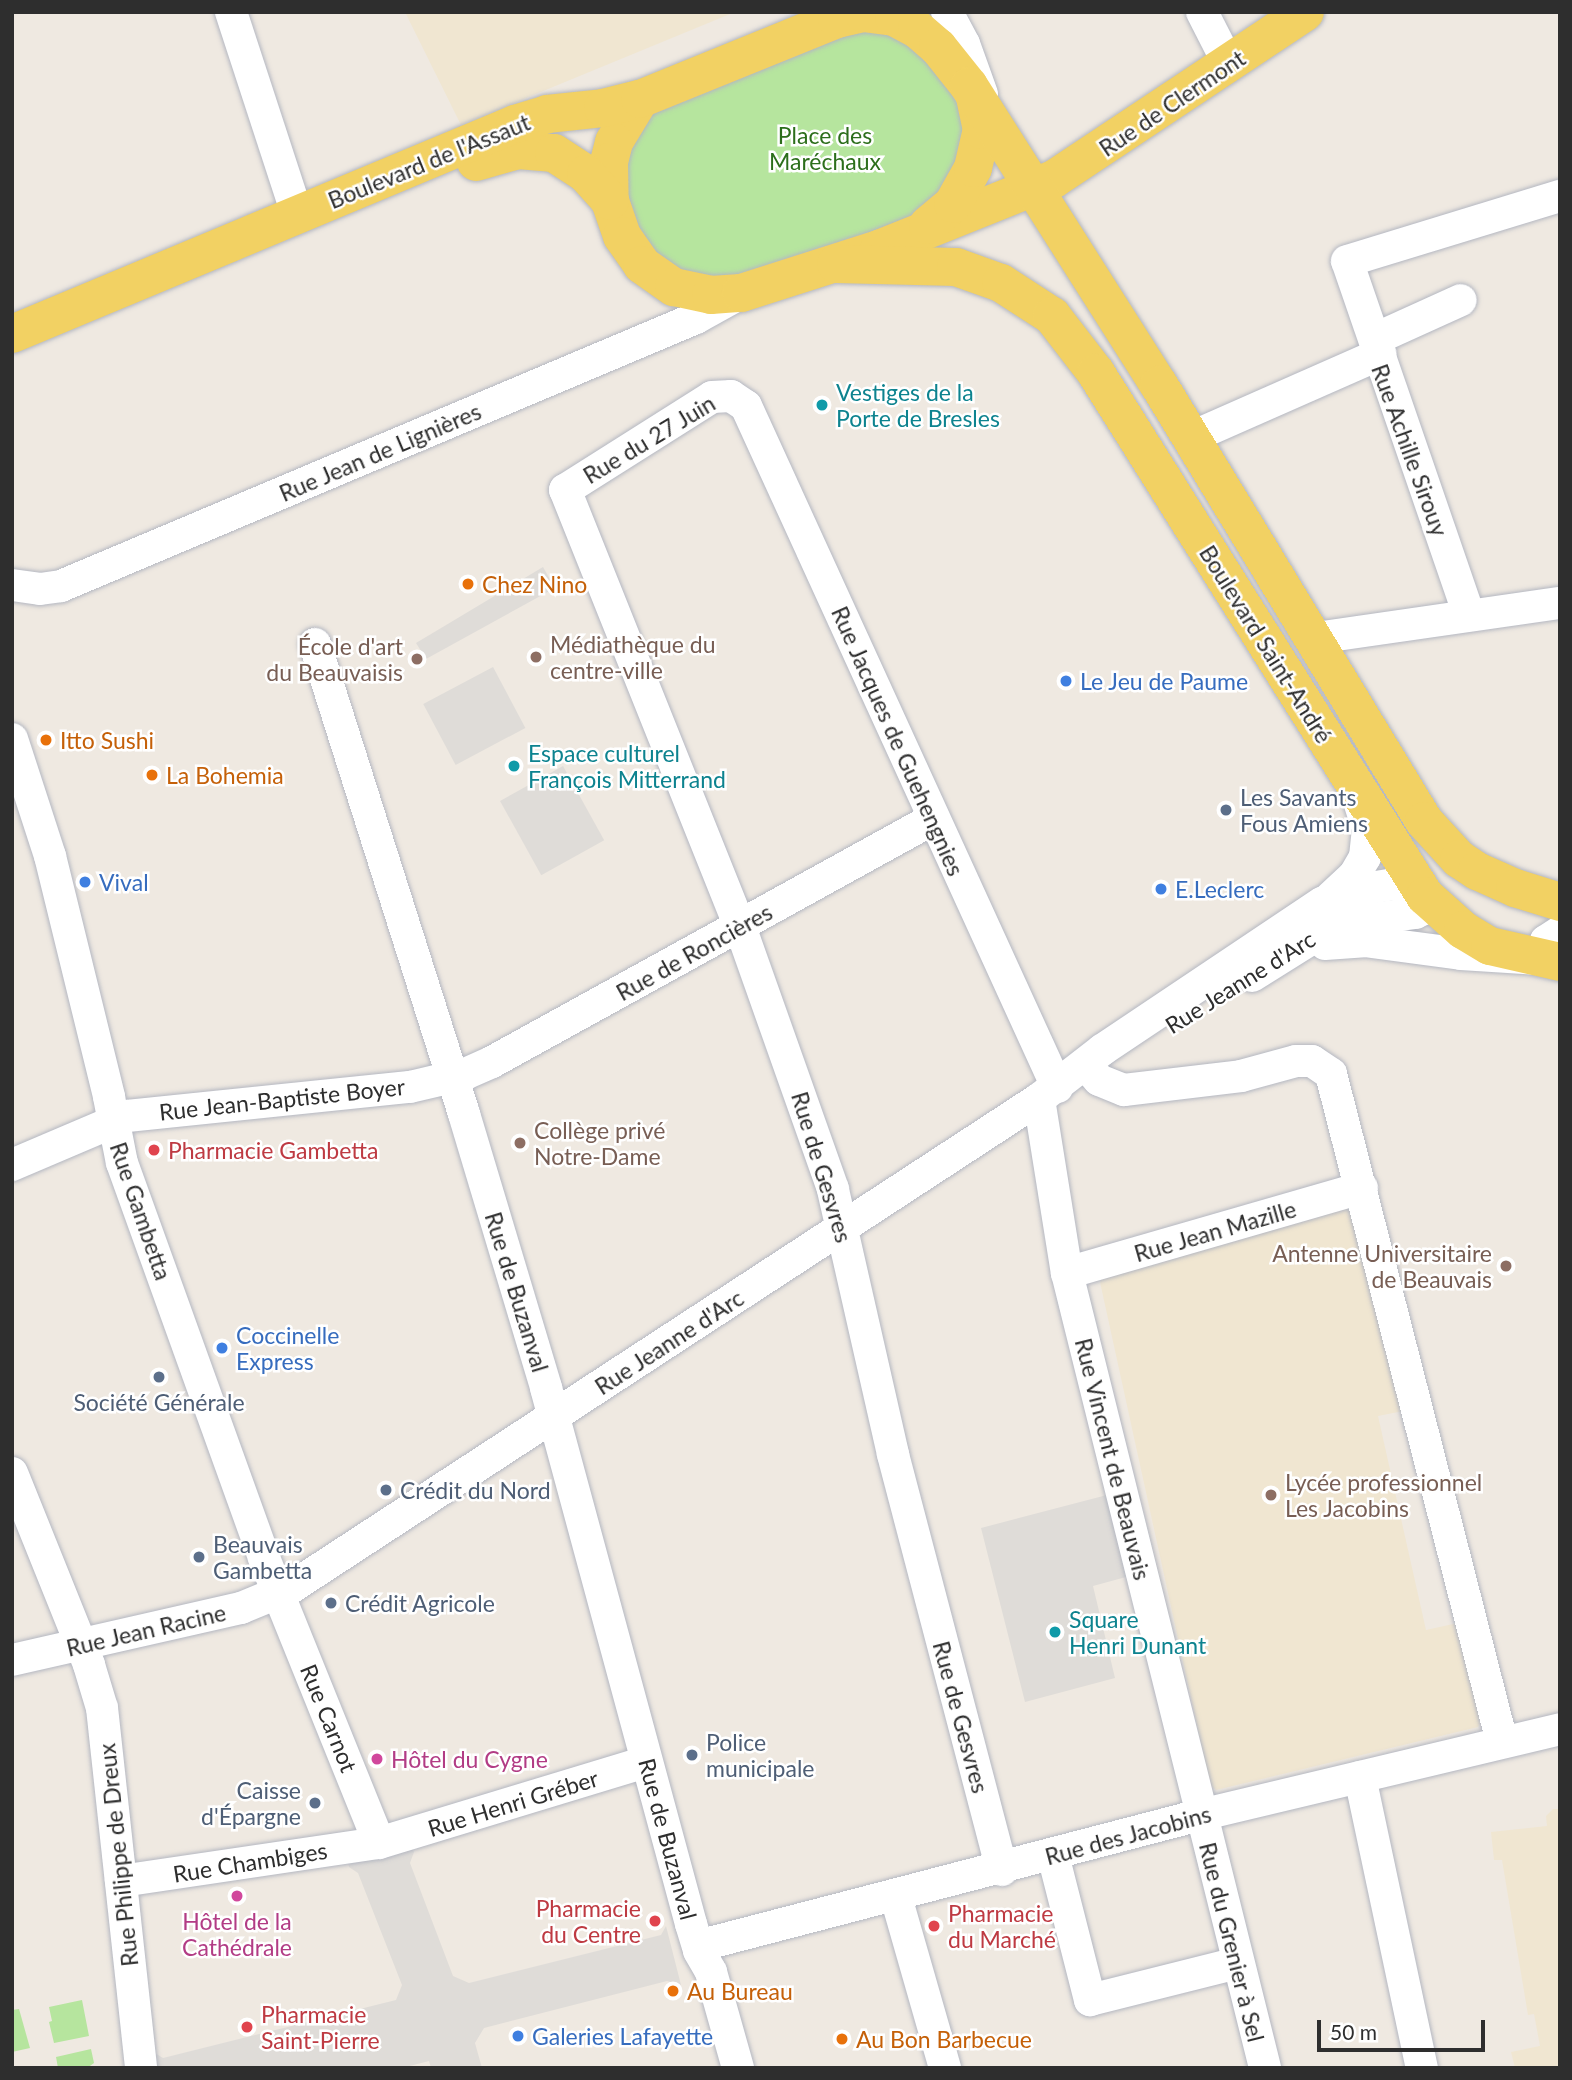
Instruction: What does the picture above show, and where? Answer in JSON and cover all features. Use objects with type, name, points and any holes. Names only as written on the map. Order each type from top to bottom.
[{"type":"main road","name":"Boulevard de l'Assaut","points":[[21,328],[515,124],[547,114],[603,108],[640,99],[844,15],[872,13],[906,22],[938,47],[969,86],[1035,188]]},
{"type":"main road","name":"Rue de Clermont","points":[[836,264],[1035,188],[1075,167],[1229,65],[1283,19]]},
{"type":"main road","points":[[918,233],[953,204],[973,167],[982,130],[979,109],[969,86]]},
{"type":"main road","points":[[640,99],[612,147],[608,171],[610,201],[628,248],[653,274],[686,291],[711,295],[741,293],[836,264]]},
{"type":"main road","name":"Boulevard de l'Assaut","points":[[12,361],[504,152],[531,149],[554,153],[586,174],[610,201]]},
{"type":"main road","name":"Boulevard Saint-André","points":[[1035,188],[1316,638],[1415,807],[1446,846],[1466,864],[1490,878],[1560,901]]},
{"type":"main road","name":"Boulevard Saint-André","points":[[836,264],[943,265],[972,271],[1001,283],[1042,307],[1083,353],[1348,773],[1433,894],[1463,930],[1490,946],[1553,951]]},
{"type":"main road","points":[[1446,846],[1452,869],[1433,894],[1560,916]]},
{"type":"street","points":[[231,12],[297,214]]},
{"type":"street","points":[[947,12],[973,67],[990,119]]},
{"type":"street","points":[[1202,12],[1229,65]]},
{"type":"street","points":[[1461,300],[1377,346],[1347,261],[1560,196]]},
{"type":"street","name":"Rue Jean de Lignières","points":[[12,585],[40,589],[69,583],[696,318],[741,293]]},
{"type":"street","name":"Rue Achille Sirouy","points":[[1192,437],[1377,346],[1469,615]]},
{"type":"street","name":"Rue du 27 Juin","points":[[565,490],[712,397],[735,398]]},
{"type":"street","name":"Rue Jacques de Guehengnies","points":[[735,398],[746,406],[754,421],[933,819],[1048,1093]]},
{"type":"street","name":"Rue de Gesvres","points":[[565,490],[740,927],[833,1189],[893,1454],[1002,1870]]},
{"type":"street","points":[[1316,638],[1560,603]]},
{"type":"street","name":"Rue de Buzanval","points":[[315,644],[453,1079],[554,1418],[698,1946],[711,1972],[738,2068]]},
{"type":"street","name":"Rue Gambetta","points":[[12,739],[24,810],[50,856],[122,1163],[279,1593]]},
{"type":"street","points":[[1322,903],[1354,876],[1368,848],[1365,819],[1348,773]]},
{"type":"street","name":"Rue de Roncières","points":[[453,1079],[492,1062],[933,819]]},
{"type":"street","name":"Rue Jeanne d'Arc","points":[[279,1593],[312,1576],[1048,1093],[1322,903],[1351,891],[1394,884],[1433,894],[1415,913],[1335,924],[1126,1053],[1087,1067]]},
{"type":"street","points":[[1233,989],[1336,941],[1364,941],[1471,955],[1553,951]]},
{"type":"street","points":[[1087,1067],[1115,1088],[1135,1090],[1241,1076],[1304,1060],[1326,1068],[1335,1081],[1502,1742]]},
{"type":"street","name":"Rue Jean-Baptiste Boyer","points":[[12,1164],[112,1121],[144,1113],[410,1087],[453,1079]]},
{"type":"street","name":"Rue Vincent de Beauvais","points":[[1048,1093],[1067,1273],[1200,1815]]},
{"type":"street","name":"Rue Jean Mazille","points":[[1067,1273],[1362,1188]]},
{"type":"street","name":"Rue Philippe de Dreux","points":[[12,1473],[81,1645],[102,1708],[141,2068]]},
{"type":"street","name":"Rue Jean Racine","points":[[12,1660],[241,1608],[279,1593]]},
{"type":"street","name":"Rue Carnot","points":[[279,1593],[379,1843]]},
{"type":"street","name":"Rue des Jacobins","points":[[698,1946],[1002,1870],[1200,1815],[1560,1729]]},
{"type":"street","name":"Rue Henri Gréber","points":[[379,1843],[646,1762]]},
{"type":"street","points":[[1360,1777],[1422,2068]]},
{"type":"street","name":"Rue du Grenier à Sel","points":[[1200,1815],[1265,2068]]},
{"type":"street","name":"Rue Chambiges","points":[[121,1881],[379,1843]]},
{"type":"street","points":[[1054,1855],[1090,2000],[1237,1963]]},
{"type":"street","points":[[896,1896],[945,2068]]},
{"type":"shaded area","points":[[405,12],[735,12],[461,125]]},
{"type":"shaded area","points":[[543,567],[555,588],[426,659],[416,643]]},
{"type":"shaded area","points":[[493,667],[525,728],[456,765],[423,704]]},
{"type":"shaded area","points":[[563,766],[604,840],[541,875],[500,801]]},
{"type":"shaded area","name":"Lycée professionnel Les Jacobins","points":[[1347,1202],[1357,1208],[1408,1410],[1378,1416],[1426,1630],[1462,1622],[1485,1716],[1478,1727],[1216,1790],[1210,1785],[1100,1282],[1104,1276]]},
{"type":"shaded area","name":"Square Henri Dunant","points":[[1107,1495],[1126,1577],[1093,1586],[1115,1678],[1025,1702],[981,1528]]},
{"type":"shaded area","points":[[1553,1809],[1560,1809],[1560,2068],[1515,2068],[1511,2052],[1540,2046],[1534,2014],[1528,2015],[1502,1860],[1494,1860],[1491,1832],[1547,1826],[1546,1816]]},
{"type":"shaded area","points":[[410,1841],[414,1852],[410,1863],[453,1976],[469,1983],[661,1935],[666,1926],[681,1985],[667,1981],[484,2028],[475,2043],[482,2068],[431,2068],[429,2061],[402,2068],[155,2068],[153,2052],[163,2058],[396,2000],[402,1985],[358,1873],[349,1867],[346,1855]]},
{"type":"green space","name":"Place des Maréchaux","points":[[883,28],[930,60],[971,124],[940,200],[865,242],[711,281],[661,262],[623,205],[622,165],[652,112],[839,32]]},
{"type":"green space","points":[[82,2000],[89,2036],[54,2043],[49,2007]]},
{"type":"green space","points":[[19,2009],[30,2048],[12,2052],[12,2010]]},
{"type":"green space","points":[[91,2049],[94,2063],[87,2068],[58,2068],[56,2057]]},
{"type":"place","name":"Vestiges de la Porte de Bresles","points":[[822,405]]},
{"type":"place","name":"Chez Nino","points":[[468,584]]},
{"type":"place","name":"Médiathèque du centre-ville","points":[[536,657]]},
{"type":"place","name":"École d'art du Beauvaisis","points":[[417,659]]},
{"type":"place","name":"Le Jeu de Paume","points":[[1066,681]]},
{"type":"place","name":"Itto Sushi","points":[[46,740]]},
{"type":"place","name":"Espace culturel François Mitterrand","points":[[514,766]]},
{"type":"place","name":"La Bohemia","points":[[152,775]]},
{"type":"place","name":"Les Savants Fous Amiens","points":[[1226,810]]},
{"type":"place","name":"Vival","points":[[85,882]]},
{"type":"place","name":"E.Leclerc","points":[[1161,889]]},
{"type":"place","name":"Collège privé Notre-Dame","points":[[520,1143]]},
{"type":"place","name":"Pharmacie Gambetta","points":[[154,1150]]},
{"type":"place","name":"Antenne Universitaire de Beauvais","points":[[1506,1266]]},
{"type":"place","name":"Coccinelle Express","points":[[222,1348]]},
{"type":"place","name":"Société Générale","points":[[159,1377]]},
{"type":"place","name":"Crédit du Nord","points":[[386,1490]]},
{"type":"place","name":"Lycée professionnel Les Jacobins","points":[[1271,1495]]},
{"type":"place","name":"Beauvais Gambetta","points":[[199,1557]]},
{"type":"place","name":"Crédit Agricole","points":[[331,1603]]},
{"type":"place","name":"Square Henri Dunant","points":[[1055,1632]]},
{"type":"place","name":"Police municipale","points":[[692,1755]]},
{"type":"place","name":"Hôtel du Cygne","points":[[377,1759]]},
{"type":"place","name":"Caisse d'Épargne","points":[[315,1803]]},
{"type":"place","name":"Hôtel de la Cathédrale","points":[[237,1896]]},
{"type":"place","name":"Pharmacie du Centre","points":[[655,1921]]},
{"type":"place","name":"Pharmacie du Marché","points":[[934,1926]]},
{"type":"place","name":"Au Bureau","points":[[673,1991]]},
{"type":"place","name":"Pharmacie Saint-Pierre","points":[[247,2027]]},
{"type":"place","name":"Galeries Lafayette","points":[[518,2036]]},
{"type":"place","name":"Au Bon Barbecue","points":[[842,2039]]}]
